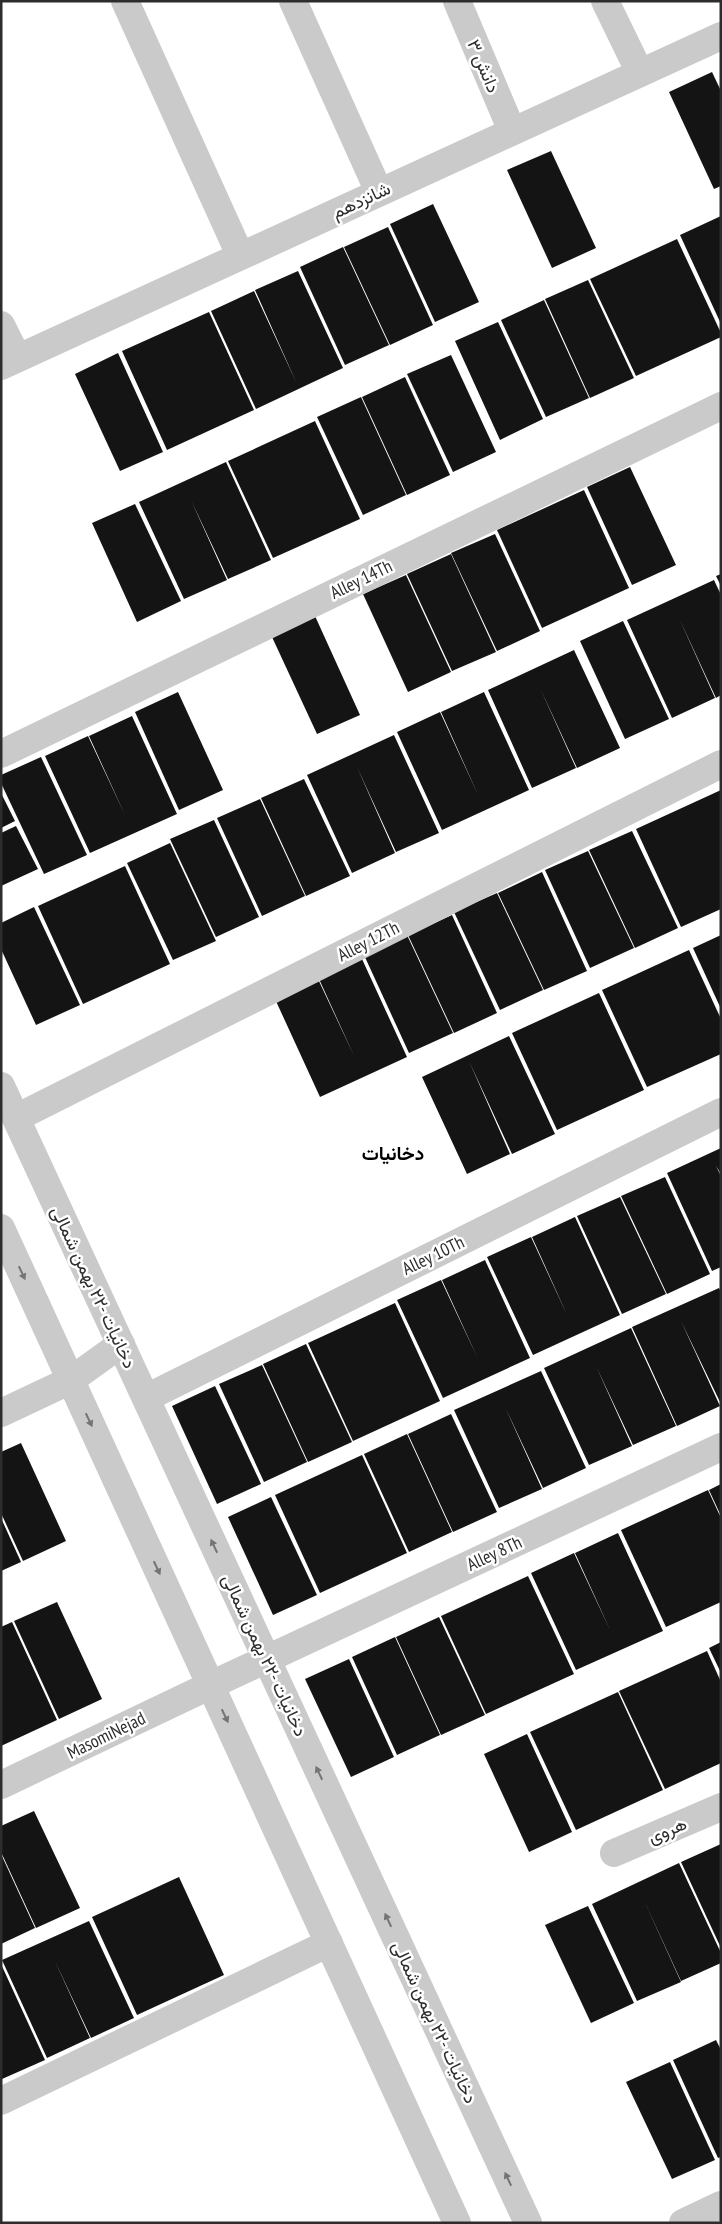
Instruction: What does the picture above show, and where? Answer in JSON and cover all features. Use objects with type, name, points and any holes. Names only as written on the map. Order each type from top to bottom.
[{"type":"street","points":[[126,1],[240,256]]},
{"type":"street","points":[[293,1],[379,192]]},
{"type":"street","name":"دانش ۳","points":[[456,1],[512,131]]},
{"type":"street","points":[[605,1],[640,73]]},
{"type":"street","name":"شانزدهم","points":[[9,362],[721,36]]},
{"type":"street","points":[[1,325],[9,362]]},
{"type":"street","name":"Alley 14Th","points":[[1,754],[721,406]]},
{"type":"street","name":"Alley 12Th","points":[[16,1118],[721,764]]},
{"type":"street","name":"دخانیات -۲۲ بهمن شمالی","points":[[1,1086],[528,2223]]},
{"type":"street","name":"Alley 10Th","points":[[146,1398],[721,1112]]},
{"type":"street","points":[[1,1228],[457,2223]]},
{"type":"street","points":[[1,1413],[71,1380],[121,1344]]},
{"type":"street","name":"Alley 8Th","points":[[211,1685],[721,1447]]},
{"type":"street","name":"MasomiNejad","points":[[1,1786],[211,1685]]},
{"type":"street","name":"هروی","points":[[614,1854],[721,1807]]},
{"type":"street","points":[[1,2101],[329,1943]]},
{"type":"street","points":[[683,2223],[721,2204]]},
{"type":"building","points":[[712,72],[721,91],[721,186],[714,189],[669,92]]},
{"type":"building","points":[[551,151],[596,248],[552,268],[507,170]]},
{"type":"building","points":[[433,204],[479,302],[435,322],[390,224]]},
{"type":"building","points":[[721,216],[721,324],[680,235]]},
{"type":"building","points":[[388,227],[433,325],[390,345],[344,247]]},
{"type":"building","points":[[677,239],[721,333],[721,337],[636,376],[590,279]]},
{"type":"building","points":[[343,247],[389,345],[345,365],[300,267]]},
{"type":"building","points":[[298,271],[343,368],[256,409],[211,311],[254,291],[297,384],[255,290]]},
{"type":"building","points":[[588,280],[634,378],[590,398],[545,299]]},
{"type":"building","points":[[544,300],[589,398],[546,417],[501,320]]},
{"type":"building","points":[[209,312],[254,410],[167,450],[122,351]]},
{"type":"building","points":[[498,322],[543,419],[500,440],[455,341]]},
{"type":"building","points":[[118,353],[163,452],[120,471],[75,374]]},
{"type":"building","points":[[451,355],[496,452],[453,472],[407,374]]},
{"type":"building","points":[[405,377],[450,475],[407,495],[362,397]]},
{"type":"building","points":[[361,397],[406,495],[363,515],[317,417]]},
{"type":"building","points":[[315,421],[360,519],[273,558],[228,461]]},
{"type":"building","points":[[226,462],[271,560],[228,579],[191,500],[227,580],[184,599],[139,502]]},
{"type":"building","points":[[630,467],[676,565],[632,585],[587,487]]},
{"type":"building","points":[[584,490],[629,588],[542,628],[497,530]]},
{"type":"building","points":[[135,504],[181,601],[137,622],[92,523]]},
{"type":"building","points":[[495,534],[540,631],[497,651],[451,553]]},
{"type":"building","points":[[451,554],[496,652],[452,671],[407,574]]},
{"type":"building","points":[[721,574],[721,586],[716,576]]},
{"type":"building","points":[[406,575],[451,672],[408,692],[363,594]]},
{"type":"building","points":[[714,580],[721,595],[721,695],[716,698],[679,618],[715,698],[672,718],[627,620]]},
{"type":"building","points":[[315,616],[360,715],[317,734],[272,637]]},
{"type":"building","points":[[623,621],[669,719],[625,739],[580,641]]},
{"type":"building","points":[[574,650],[620,748],[577,768],[540,688],[576,768],[532,788],[488,690]]},
{"type":"building","points":[[178,692],[223,790],[179,810],[135,712]]},
{"type":"building","points":[[484,692],[529,790],[442,830],[397,732],[440,712],[479,797],[441,712]]},
{"type":"building","points":[[132,716],[177,814],[90,853],[45,756],[88,736],[125,815],[89,736]]},
{"type":"building","points":[[394,735],[439,833],[396,852],[357,767],[395,853],[352,873],[307,775]]},
{"type":"building","points":[[41,757],[87,855],[44,874],[1,783],[1,775]]},
{"type":"building","points":[[304,779],[350,876],[306,896],[261,798]]},
{"type":"building","points":[[721,790],[721,909],[681,927],[636,829]]},
{"type":"building","points":[[1,793],[15,821],[1,828]]},
{"type":"building","points":[[260,799],[305,896],[262,916],[217,818]]},
{"type":"building","points":[[214,820],[259,917],[216,937],[170,839]]},
{"type":"building","points":[[16,826],[38,869],[1,886],[1,833]]},
{"type":"building","points":[[632,831],[678,928],[635,948],[589,850]]},
{"type":"building","points":[[170,843],[216,941],[173,960],[127,863]]},
{"type":"building","points":[[588,851],[634,948],[590,968],[545,870]]},
{"type":"building","points":[[125,866],[170,964],[83,1004],[38,906]]},
{"type":"building","points":[[542,872],[587,971],[544,990],[498,893]]},
{"type":"building","points":[[497,893],[543,990],[500,1010],[454,912]]},
{"type":"building","points":[[34,907],[80,1005],[36,1025],[1,949],[1,923]]},
{"type":"building","points":[[452,915],[497,1013],[454,1033],[408,935]]},
{"type":"building","points":[[407,935],[453,1033],[409,1053],[364,955]]},
{"type":"building","points":[[721,935],[721,1009],[693,948]]},
{"type":"building","points":[[689,950],[721,1019],[721,1054],[647,1087],[602,990]]},
{"type":"building","points":[[362,959],[407,1057],[320,1097],[275,999],[318,979],[355,1058],[319,979]]},
{"type":"building","points":[[599,993],[644,1090],[557,1130],[512,1033]]},
{"type":"building","points":[[509,1036],[555,1134],[512,1154],[469,1061],[510,1154],[467,1174],[422,1077]]},
{"type":"building","points":[[721,1148],[721,1174],[716,1166],[721,1176],[721,1267],[712,1271],[667,1173]]},
{"type":"building","points":[[665,1177],[710,1274],[667,1294],[621,1196]]},
{"type":"building","points":[[620,1197],[666,1294],[622,1314],[577,1216]]},
{"type":"building","points":[[575,1217],[620,1315],[533,1355],[487,1257],[531,1237],[568,1317],[532,1237]]},
{"type":"building","points":[[485,1260],[530,1358],[443,1398],[397,1300],[441,1280],[478,1359],[442,1280]]},
{"type":"building","points":[[719,1288],[721,1292],[721,1404],[681,1321],[720,1406],[677,1426],[632,1327]]},
{"type":"building","points":[[395,1303],[440,1401],[353,1441],[308,1343]]},
{"type":"building","points":[[631,1328],[676,1426],[633,1445],[596,1366],[632,1446],[589,1465],[544,1368]]},
{"type":"building","points":[[306,1344],[352,1442],[308,1462],[263,1364]]},
{"type":"building","points":[[262,1365],[307,1462],[264,1482],[219,1384]]},
{"type":"building","points":[[541,1371],[586,1468],[543,1488],[506,1409],[542,1489],[499,1508],[454,1410]]},
{"type":"building","points":[[215,1386],[261,1484],[217,1504],[172,1406]]},
{"type":"building","points":[[451,1414],[497,1512],[453,1532],[408,1434]]},
{"type":"building","points":[[407,1434],[452,1532],[409,1552],[364,1454]]},
{"type":"building","points":[[21,1443],[66,1541],[23,1561],[1,1513],[1,1452]]},
{"type":"building","points":[[362,1455],[407,1553],[320,1593],[275,1495]]},
{"type":"building","points":[[721,1484],[721,1516],[709,1490]]},
{"type":"building","points":[[708,1490],[721,1518],[721,1602],[666,1627],[621,1530]]},
{"type":"building","points":[[271,1497],[317,1595],[273,1615],[228,1517]]},
{"type":"building","points":[[1,1518],[21,1562],[1,1571]]},
{"type":"building","points":[[618,1533],[663,1631],[576,1670],[531,1573],[574,1553],[611,1632],[575,1553]]},
{"type":"building","points":[[528,1576],[574,1674],[486,1714],[441,1616]]},
{"type":"building","points":[[57,1602],[102,1699],[59,1719],[14,1621]]},
{"type":"building","points":[[439,1617],[485,1715],[441,1735],[396,1637]]},
{"type":"building","points":[[12,1622],[57,1720],[1,1746],[1,1627]]},
{"type":"building","points":[[395,1637],[440,1735],[397,1755],[352,1657]]},
{"type":"building","points":[[721,1642],[721,1673],[709,1648]]},
{"type":"building","points":[[707,1651],[721,1682],[721,1763],[665,1789],[619,1691]]},
{"type":"building","points":[[349,1659],[394,1757],[351,1777],[305,1679]]},
{"type":"building","points":[[618,1692],[663,1790],[576,1830],[530,1732]]},
{"type":"building","points":[[527,1734],[572,1832],[529,1852],[484,1754]]},
{"type":"building","points":[[34,1811],[80,1908],[36,1928],[1,1852],[1,1826]]},
{"type":"building","points":[[721,1844],[721,1948],[681,1862]]},
{"type":"building","points":[[1,1854],[35,1928],[1,1944]]},
{"type":"building","points":[[679,1863],[721,1953],[721,1963],[681,1981],[642,1896],[681,1982],[637,2001],[592,1904]]},
{"type":"building","points":[[179,1877],[224,1975],[137,2015],[92,1917]]},
{"type":"building","points":[[588,1906],[634,2003],[591,2023],[545,1925]]},
{"type":"building","points":[[89,1921],[134,2018],[91,2038],[54,1959],[90,2038],[47,2058],[2,1960]]},
{"type":"building","points":[[1,1964],[45,2060],[2,2079],[1,2077]]},
{"type":"building","points":[[716,2040],[721,2050],[721,2157],[718,2158],[673,2060]]},
{"type":"building","points":[[670,2062],[715,2160],[672,2179],[626,2082]]},
{"type":"district","name":"دخانیات","points":[[393,1153]]}]
